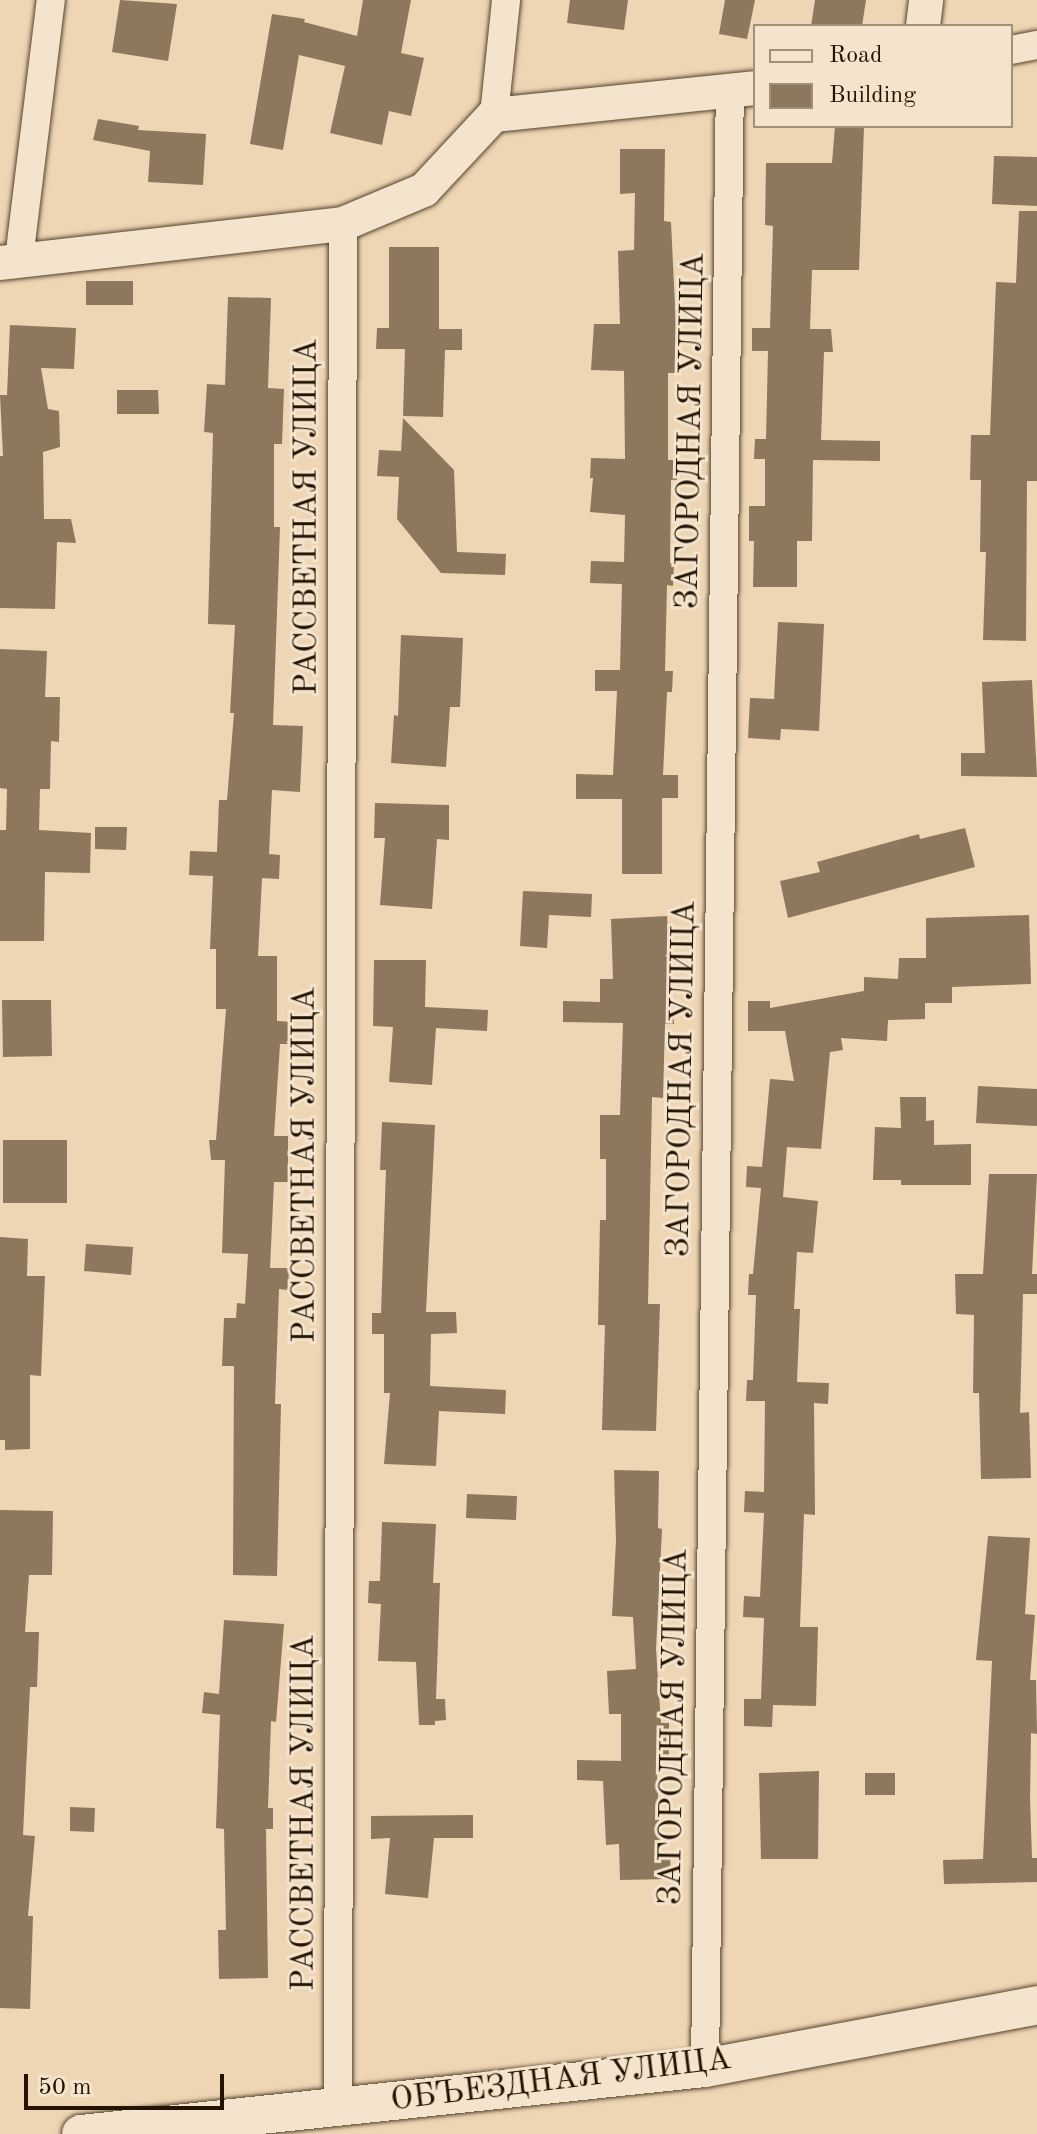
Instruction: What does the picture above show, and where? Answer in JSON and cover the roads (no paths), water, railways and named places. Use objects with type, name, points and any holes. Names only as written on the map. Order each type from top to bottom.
[{"type":"main road","name":"ОБЪЕЗДНАЯ УЛИЦА","points":[[81,2134],[705,2068],[1037,2005]]},
{"type":"street","points":[[51,0],[10,261],[343,224],[424,190],[494,115],[506,0]]},
{"type":"street","points":[[923,24],[926,0]]},
{"type":"street","points":[[1013,50],[1037,45]]},
{"type":"street","points":[[494,115],[743,89]]},
{"type":"street","name":"ЗАГОРОДНАЯ УЛИЦА","points":[[705,2068],[743,89]]},
{"type":"street","name":"РАССВЕТНАЯ УЛИЦА","points":[[338,2107],[343,224]]}]
